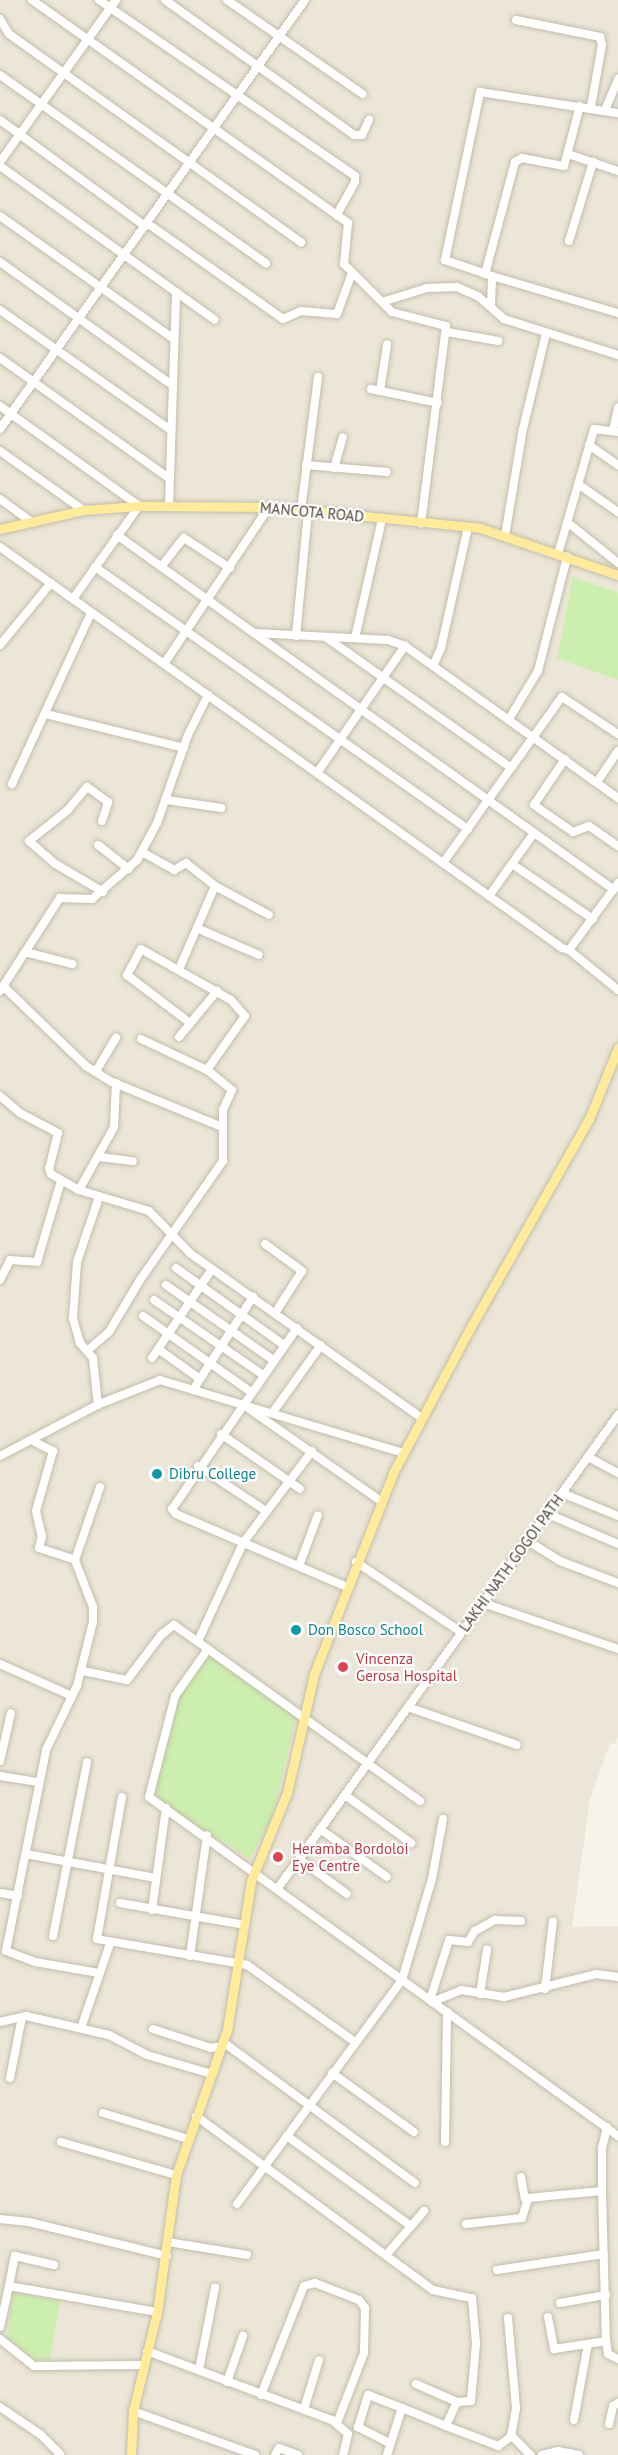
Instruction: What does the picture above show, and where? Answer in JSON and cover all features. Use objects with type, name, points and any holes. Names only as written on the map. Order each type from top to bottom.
[{"type":"main road","name":"MANCOTA ROAD","points":[[0,530],[83,510],[139,506],[269,507],[468,527],[505,536],[618,575]]},
{"type":"main road","points":[[131,2455],[132,2411],[157,2312],[176,2175],[222,2044],[241,1964],[245,1925],[255,1871],[284,1806],[314,1674],[356,1562],[404,1453],[588,1119],[618,1048]]},
{"type":"street","points":[[32,0],[350,226],[344,262],[352,273],[394,314],[444,323],[447,332],[421,523]]},
{"type":"street","points":[[99,0],[237,98],[355,176],[356,183],[337,215]]},
{"type":"street","points":[[116,0],[0,164],[123,256],[215,320]]},
{"type":"street","points":[[165,0],[354,135],[362,135],[369,120]]},
{"type":"street","points":[[227,0],[281,35],[363,94]]},
{"type":"street","points":[[0,429],[259,67],[302,1]]},
{"type":"street","points":[[0,19],[9,34],[301,242]]},
{"type":"street","points":[[516,20],[600,37],[602,45],[591,107]]},
{"type":"street","points":[[0,75],[44,103],[266,263]]},
{"type":"street","points":[[605,110],[618,79]]},
{"type":"street","points":[[618,113],[591,107],[478,94],[445,260],[618,313]]},
{"type":"street","points":[[491,306],[488,275],[515,162],[522,158],[561,167],[568,154],[580,106]]},
{"type":"street","points":[[0,120],[146,225],[283,319],[301,311],[337,315],[352,273]]},
{"type":"street","points":[[568,154],[618,171]]},
{"type":"street","points":[[569,241],[593,162]]},
{"type":"street","points":[[0,216],[174,339]]},
{"type":"street","points":[[0,262],[172,385]]},
{"type":"street","points":[[382,302],[408,292],[449,286],[473,294],[491,306],[504,319],[618,355]]},
{"type":"street","points":[[169,506],[176,292]]},
{"type":"street","points":[[0,309],[171,430]]},
{"type":"street","points":[[447,332],[498,341]]},
{"type":"street","points":[[505,536],[522,431],[546,333]]},
{"type":"street","points":[[380,391],[387,345]]},
{"type":"street","points":[[0,358],[169,478]]},
{"type":"street","points":[[296,636],[306,465],[318,377]]},
{"type":"street","points":[[371,389],[438,403]]},
{"type":"street","points":[[0,406],[139,506],[73,599]]},
{"type":"street","points":[[509,719],[536,678],[567,522],[595,427],[615,431],[618,408]]},
{"type":"street","points":[[334,468],[343,437]]},
{"type":"street","points":[[589,445],[618,465]]},
{"type":"street","points":[[0,451],[83,510]]},
{"type":"street","points":[[306,465],[387,472]]},
{"type":"street","points":[[578,484],[618,512]]},
{"type":"street","points":[[0,499],[32,522]]},
{"type":"street","points":[[164,664],[269,507]]},
{"type":"street","points":[[355,638],[382,519]]},
{"type":"street","points":[[567,522],[618,563]]},
{"type":"street","points":[[433,666],[441,648],[468,527]]},
{"type":"street","points":[[117,535],[534,833],[616,887],[569,950]]},
{"type":"street","points":[[161,567],[184,538],[230,568]]},
{"type":"street","points":[[1,551],[51,583],[489,896],[569,950],[618,990]]},
{"type":"street","points":[[95,567],[338,741],[468,829]]},
{"type":"street","points":[[0,645],[51,583]]},
{"type":"street","points":[[12,784],[91,613]]},
{"type":"street","points":[[255,633],[393,640],[509,719],[618,798]]},
{"type":"street","points":[[326,638],[511,768]]},
{"type":"street","points":[[317,773],[405,646]]},
{"type":"street","points":[[208,695],[184,747],[167,800],[142,852],[129,869],[103,892],[89,900],[60,898],[2,989],[96,1071],[116,1083],[222,1127]]},
{"type":"street","points":[[443,863],[564,697],[618,734]]},
{"type":"street","points":[[46,714],[184,747]]},
{"type":"street","points":[[597,783],[618,751]]},
{"type":"street","points":[[565,759],[534,805],[573,832],[589,826],[618,846]]},
{"type":"street","points":[[102,821],[108,802],[87,787],[68,810],[29,841],[54,862],[103,892]]},
{"type":"street","points":[[167,800],[221,808]]},
{"type":"street","points":[[489,896],[534,833]]},
{"type":"street","points":[[98,845],[129,869]]},
{"type":"street","points":[[142,852],[174,870],[186,863],[215,886],[269,915]]},
{"type":"street","points":[[512,864],[593,919]]},
{"type":"street","points":[[179,969],[200,929],[215,886]]},
{"type":"street","points":[[200,929],[259,955]]},
{"type":"street","points":[[190,1023],[127,973],[144,948],[237,1004],[246,1016],[207,1070]]},
{"type":"street","points":[[25,952],[72,964]]},
{"type":"street","points":[[179,1037],[216,991]]},
{"type":"street","points":[[96,1071],[116,1038]]},
{"type":"street","points":[[87,1351],[110,1332],[170,1235],[223,1161],[224,1110],[232,1090],[207,1070],[141,1040]]},
{"type":"street","points":[[79,1190],[114,1127],[116,1083]]},
{"type":"street","points":[[0,1096],[20,1113],[58,1133],[49,1168],[61,1181],[99,1197],[149,1211],[170,1235],[212,1269],[321,1344],[422,1418]]},
{"type":"street","points":[[99,1157],[133,1161]]},
{"type":"street","points":[[0,1280],[10,1260],[37,1262],[61,1181]]},
{"type":"street","points":[[98,1405],[93,1360],[73,1323],[75,1277],[80,1246],[99,1197]]},
{"type":"street","points":[[265,1244],[302,1272],[275,1313]]},
{"type":"street","points":[[176,1268],[284,1345]]},
{"type":"street","points":[[152,1358],[212,1269]]},
{"type":"street","points":[[166,1286],[273,1360]]},
{"type":"street","points":[[193,1390],[253,1297]]},
{"type":"street","points":[[154,1300],[263,1375]]},
{"type":"street","points":[[143,1316],[251,1392]]},
{"type":"street","points":[[297,1328],[198,1466],[173,1505],[173,1512],[347,1587]]},
{"type":"street","points":[[273,1412],[321,1344]]},
{"type":"street","points":[[158,1349],[199,1378]]},
{"type":"street","points":[[0,1456],[98,1405],[148,1382],[160,1380],[404,1453]]},
{"type":"street","points":[[242,1404],[381,1501]]},
{"type":"street","name":"LAKHI NATH GOGOI PATH","points":[[278,1888],[618,1414]]},
{"type":"street","points":[[221,1434],[300,1489]]},
{"type":"street","points":[[31,1440],[53,1451],[36,1511],[42,1536],[39,1548],[75,1560]]},
{"type":"street","points":[[198,1641],[243,1543],[312,1451]]},
{"type":"street","points":[[588,1457],[618,1473]]},
{"type":"street","points":[[198,1466],[266,1511]]},
{"type":"street","points":[[99,1973],[35,1962],[3,1949],[18,1896],[39,1782],[50,1738],[83,1671],[94,1613],[75,1560],[100,1487]]},
{"type":"street","points":[[562,1493],[618,1516]]},
{"type":"street","points":[[548,1514],[618,1544]]},
{"type":"street","points":[[299,1566],[318,1515]]},
{"type":"street","points":[[528,1541],[560,1561],[618,1583]]},
{"type":"street","points":[[356,1562],[461,1632]]},
{"type":"street","points":[[483,1603],[618,1649]]},
{"type":"street","points":[[83,1671],[118,1680],[130,1678],[161,1635],[174,1625],[369,1761],[420,1801]]},
{"type":"street","points":[[208,1649],[172,1706],[149,1797],[207,1835],[618,2136]]},
{"type":"street","points":[[0,1664],[72,1696]]},
{"type":"street","points":[[408,1707],[517,1745]]},
{"type":"street","points":[[0,1761],[11,1713]]},
{"type":"street","points":[[53,1935],[87,1762]]},
{"type":"street","points":[[0,1776],[39,1782]]},
{"type":"street","points":[[345,1795],[411,1843]]},
{"type":"street","points":[[122,1797],[96,1934],[97,1939],[110,1944],[241,1964],[255,1969],[355,2042]]},
{"type":"street","points":[[152,1910],[166,1808]]},
{"type":"street","points":[[237,2204],[402,1980],[432,1879],[443,1819]]},
{"type":"street","points":[[320,1829],[387,1876]]},
{"type":"street","points":[[190,1956],[207,1835]]},
{"type":"street","points":[[26,1854],[109,1867],[156,1878]]},
{"type":"street","points":[[299,1859],[348,1894]]},
{"type":"street","points":[[0,1893],[18,1896]]},
{"type":"street","points":[[120,1903],[245,1925]]},
{"type":"street","points":[[431,2001],[449,1940],[468,1942],[475,1931],[495,1920],[521,1921]]},
{"type":"street","points":[[545,1989],[553,1921]]},
{"type":"street","points":[[81,2028],[110,1944]]},
{"type":"street","points":[[480,1994],[487,1950]]},
{"type":"street","points":[[431,2001],[461,1990],[511,1996],[596,1974],[618,1977]]},
{"type":"street","points":[[445,2142],[447,2012]]},
{"type":"street","points":[[10,2078],[22,2017]]},
{"type":"street","points":[[0,2022],[22,2017],[81,2028],[109,2035],[147,2055],[212,2074]]},
{"type":"street","points":[[153,2029],[211,2048],[222,2044],[310,2105],[415,2183]]},
{"type":"street","points":[[332,2073],[414,2132]]},
{"type":"street","points":[[103,2113],[188,2139]]},
{"type":"street","points":[[196,2116],[433,2290],[472,2298],[476,2343],[472,2398],[467,2403],[457,2402],[416,2384]]},
{"type":"street","points":[[607,2127],[602,2148],[606,2341],[608,2354],[618,2359]]},
{"type":"street","points":[[287,2136],[411,2226]]},
{"type":"street","points":[[61,2142],[176,2175]]},
{"type":"street","points":[[466,2224],[522,2218],[525,2199],[521,2177]]},
{"type":"street","points":[[525,2199],[602,2191]]},
{"type":"street","points":[[387,2254],[424,2211]]},
{"type":"street","points":[[0,2219],[29,2222],[166,2256]]},
{"type":"street","points":[[168,2242],[247,2255]]},
{"type":"street","points":[[497,2270],[604,2254]]},
{"type":"street","points":[[0,2327],[15,2256],[54,2265]]},
{"type":"street","points":[[261,2395],[304,2286],[315,2283],[359,2301],[365,2308],[364,2353],[337,2423]]},
{"type":"street","points":[[9,2286],[157,2312]]},
{"type":"street","points":[[199,2370],[215,2288]]},
{"type":"street","points":[[560,2303],[606,2295]]},
{"type":"street","points":[[548,2317],[552,2348],[606,2341]]},
{"type":"street","points":[[390,2443],[358,2427],[364,2399],[368,2395],[498,2446],[511,2438],[516,2408],[508,2318]]},
{"type":"street","points":[[228,2382],[243,2336]]},
{"type":"street","points":[[0,2339],[34,2366],[143,2365]]},
{"type":"street","points":[[574,2420],[588,2344]]},
{"type":"street","points":[[147,2351],[337,2423],[348,2434],[343,2455]]},
{"type":"street","points":[[304,2409],[319,2360]]},
{"type":"street","points":[[446,2426],[457,2402]]},
{"type":"street","points":[[609,2424],[613,2406],[618,2403]]},
{"type":"street","points":[[0,2407],[41,2435],[61,2455]]},
{"type":"street","points":[[387,2455],[402,2408]]},
{"type":"street","points":[[132,2411],[255,2455]]},
{"type":"street","points":[[511,2438],[530,2455]]},
{"type":"street","points":[[275,2455],[279,2448],[298,2455]]},
{"type":"street","points":[[542,2455],[558,2451],[579,2455]]},
{"type":"shaded area","points":[[0,0],[618,0],[618,1737],[615,1744],[610,1743],[590,1799],[572,1927],[618,1926],[618,2455],[0,2455]]},
{"type":"green space","points":[[573,577],[618,593],[618,680],[557,658]]},
{"type":"green space","points":[[212,1651],[296,1717],[273,1815],[250,1859],[156,1799],[158,1772],[177,1694]]},
{"type":"green space","points":[[13,2293],[60,2301],[50,2359],[36,2360],[7,2338]]},
{"type":"place","name":"Dibru College","points":[[157,1474]]},
{"type":"place","name":"Don Bosco School","points":[[296,1630]]},
{"type":"place","name":"Vincenza Gerosa Hospital","points":[[343,1667]]},
{"type":"place","name":"Heramba Bordoloi Eye Centre","points":[[278,1857]]}]
